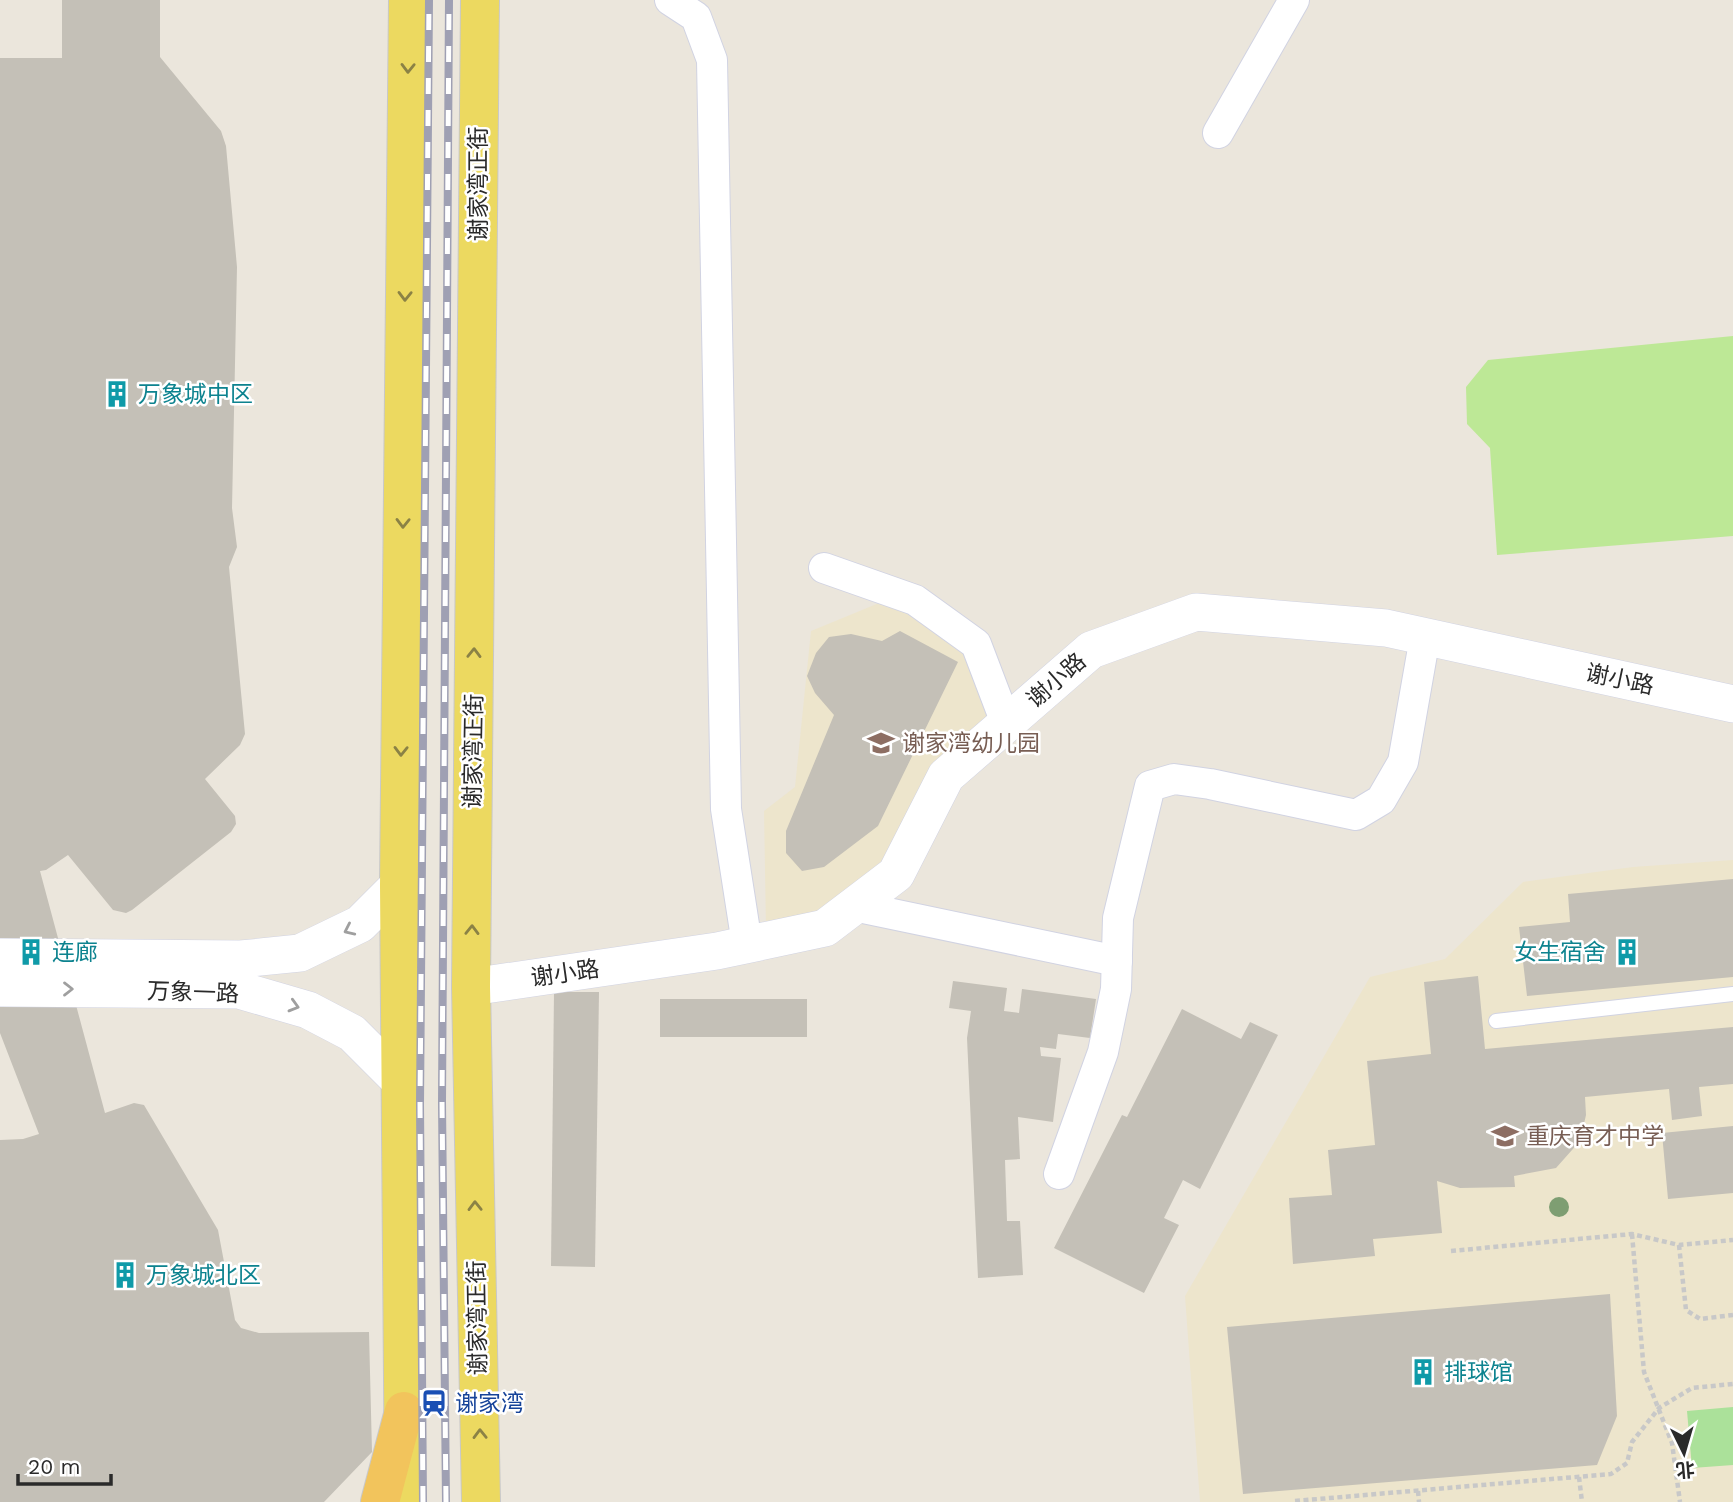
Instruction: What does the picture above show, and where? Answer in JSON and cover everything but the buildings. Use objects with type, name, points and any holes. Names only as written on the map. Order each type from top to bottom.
[{"type":"highway","points":[[380,1502],[404,1411]]},
{"type":"main road","points":[[404,1502],[399,885],[408,0]]},
{"type":"main road","name":"谢家湾正街","points":[[480,0],[471,987],[481,1502]]},
{"type":"street","points":[[670,0],[695,17],[712,61],[726,809],[747,944]]},
{"type":"street","points":[[1218,133],[1294,0]]},
{"type":"street","points":[[824,568],[915,600],[976,644],[1006,723]]},
{"type":"street","name":"谢小路","points":[[471,987],[747,944],[825,928],[896,874],[946,776],[1091,650],[1196,612],[1386,628],[1733,704]]},
{"type":"street","points":[[1059,1174],[1103,1052],[1116,989],[1118,918],[1150,786],[1174,779],[1210,784],[1356,816],[1381,800],[1403,762],[1425,636]]},
{"type":"street","name":"万象一路","points":[[0,957],[241,959],[300,953],[360,925],[399,885]]},
{"type":"street","points":[[854,906],[1117,961]]},
{"type":"street","name":"万象一路","points":[[0,988],[239,990],[308,1010],[352,1033],[400,1081]]},
{"type":"lane","points":[[1496,1021],[1733,994]]},
{"type":"path","points":[[1632,1234],[1644,1372],[1672,1443],[1680,1502]]},
{"type":"path","points":[[1451,1251],[1632,1234],[1679,1245],[1733,1240]]},
{"type":"path","points":[[1679,1245],[1686,1310],[1700,1319],[1733,1315]]},
{"type":"path","points":[[1295,1501],[1611,1474],[1627,1463],[1632,1442],[1659,1408],[1692,1388],[1733,1384]]},
{"type":"path","points":[[1579,1476],[1582,1502]]},
{"type":"path","points":[[1418,1491],[1419,1502]]},
{"type":"shaded area","name":"谢家湾幼儿园","points":[[884,601],[916,612],[967,647],[993,715],[886,869],[821,919],[766,930],[764,811],[795,787],[811,631]]},
{"type":"shaded area","name":"重庆育才中学","points":[[1733,860],[1733,1502],[1200,1502],[1185,1296],[1370,977],[1445,959],[1523,882],[1633,867]]},
{"type":"green space","points":[[1733,336],[1733,536],[1497,555],[1490,448],[1467,424],[1466,387],[1488,360]]},
{"type":"green space","points":[[1733,1407],[1733,1465],[1692,1468],[1687,1411]]},
{"type":"railway","points":[[423,1502],[420,1104],[429,0]]},
{"type":"railway","points":[[446,1502],[442,1102],[449,0]]},
{"type":"place","name":"万象城中区","points":[[117,394]]},
{"type":"place","name":"谢家湾幼儿园","points":[[881,743]]},
{"type":"place","name":"连廊","points":[[31,952]]},
{"type":"place","name":"女生宿舍","points":[[1627,952]]},
{"type":"place","name":"重庆育才中学","points":[[1505,1136]]},
{"type":"place","name":"万象城北区","points":[[125,1275]]},
{"type":"place","name":"排球馆","points":[[1423,1372]]},
{"type":"place","name":"谢家湾","points":[[434,1403]]}]
